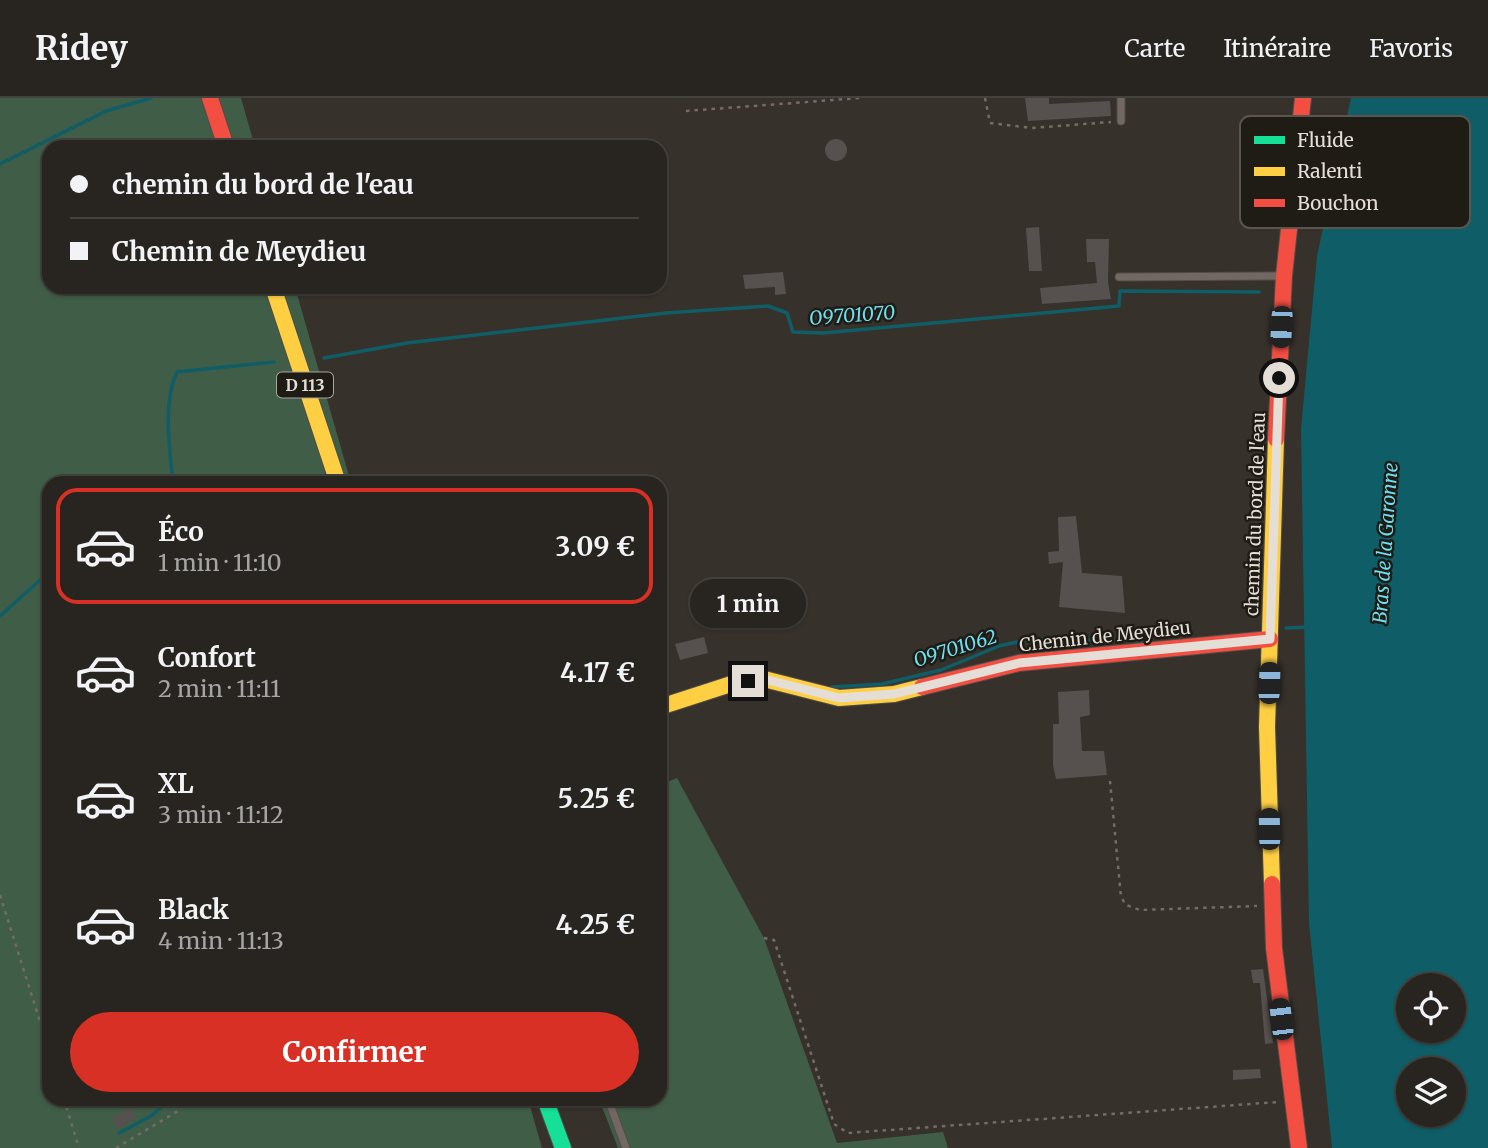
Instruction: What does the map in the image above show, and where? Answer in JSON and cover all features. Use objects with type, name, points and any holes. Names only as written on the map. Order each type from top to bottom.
[{"type":"street","points":[[210,98],[224,140]]},
{"type":"street","name":"chemin du bord de l'eau","points":[[1301,116],[1303,98]]},
{"type":"street","name":"chemin du bord de l'eau","points":[[1289,228],[1284,276],[1267,727],[1271,905],[1277,981],[1299,1148]]},
{"type":"street","name":"D 113","points":[[275,294],[336,476]]},
{"type":"street","name":"Chemin de Meydieu","points":[[667,705],[731,684],[764,679],[839,698],[894,694],[1019,663],[1270,639]]},
{"type":"street","points":[[548,1106],[563,1148]]},
{"type":"lane","points":[[1121,98],[1121,121]]},
{"type":"lane","points":[[1119,277],[1284,276]]},
{"type":"lane","points":[[611,1106],[626,1148]]},
{"type":"path","points":[[686,111],[860,98]]},
{"type":"path","points":[[985,98],[990,123],[1032,128],[1121,121]]},
{"type":"path","points":[[1110,781],[1121,897],[1126,905],[1140,910],[1271,905]]},
{"type":"path","points":[[0,895],[42,1028]]},
{"type":"path","points":[[764,938],[774,940],[834,1124],[848,1133],[1292,1101]]},
{"type":"path","points":[[66,1106],[79,1148]]},
{"type":"path","points":[[116,1148],[183,1106]]},
{"type":"green space","points":[[0,98],[241,98],[253,140],[42,140],[42,294],[297,294],[349,476],[42,476],[42,1106],[530,1106],[542,1148],[0,1148]]},
{"type":"green space","points":[[677,778],[764,938],[837,1143],[943,1132],[948,1148],[618,1148],[602,1106],[667,1106],[667,782]]},
{"type":"water","name":"Bras de la Garonne","points":[[1351,98],[1488,98],[1488,1148],[1332,1148],[1309,923],[1301,429],[1317,256],[1323,228],[1470,228],[1470,116],[1347,116]]},
{"type":"building","points":[[1025,98],[1049,98],[1049,104],[1110,101],[1111,116],[1028,121]]},
{"type":"building","points":[[836,139],[844,142],[847,150],[844,158],[836,161],[828,158],[825,150],[828,142]]},
{"type":"building","points":[[1039,227],[1042,271],[1029,271],[1026,228]]},
{"type":"building","points":[[1086,239],[1109,239],[1108,282],[1111,299],[1042,304],[1040,288],[1097,283],[1095,262],[1087,262]]},
{"type":"building","points":[[783,272],[786,294],[775,295],[775,287],[745,289],[743,275]]},
{"type":"building","points":[[1076,516],[1082,573],[1122,576],[1125,613],[1059,607],[1063,562],[1049,564],[1048,552],[1059,551],[1058,517]]},
{"type":"building","points":[[704,637],[708,653],[680,660],[675,644]]},
{"type":"building","points":[[1089,690],[1090,715],[1080,717],[1082,751],[1104,751],[1107,775],[1056,779],[1053,765],[1053,724],[1059,724],[1058,692]]},
{"type":"building","points":[[1263,969],[1273,1043],[1265,1044],[1260,983],[1253,983],[1251,970]]},
{"type":"building","points":[[1260,1069],[1261,1078],[1233,1080],[1233,1070]]},
{"type":"building","points":[[130,1107],[136,1117],[118,1129],[112,1119]]},
{"type":"waterway","points":[[48,140],[106,111],[151,98]]},
{"type":"waterway","points":[[0,164],[42,143]]},
{"type":"waterway","name":"O9701070","points":[[324,358],[407,343],[666,313],[768,306],[787,313],[793,332],[823,333],[1119,306],[1120,291],[1259,292]]},
{"type":"waterway","name":"O9701070","points":[[172,476],[168,412],[177,372],[274,362]]},
{"type":"waterway","name":"O9701070","points":[[0,616],[42,578]]},
{"type":"waterway","name":"O9701062","points":[[1286,628],[1308,627]]},
{"type":"waterway","name":"O9701062","points":[[832,687],[882,684],[941,670],[999,646],[1031,639],[1146,641]]},
{"type":"waterway","name":"O9701062","points":[[119,1133],[151,1116],[163,1106]]},
{"type":"traffic: fast","points":[[548,1106],[563,1148]]},
{"type":"traffic: slow","points":[[275,294],[336,476]]},
{"type":"traffic: slow","points":[[1272,884],[1267,727],[1276,439]]},
{"type":"traffic: slow","points":[[667,705],[731,684],[764,679],[839,698],[894,694],[922,687]]},
{"type":"traffic: jam","points":[[210,98],[224,140]]},
{"type":"traffic: jam","points":[[1301,116],[1303,98]]},
{"type":"traffic: jam","points":[[1276,439],[1284,276],[1289,228]]},
{"type":"traffic: jam","points":[[922,687],[1019,663],[1270,639]]},
{"type":"traffic: jam","points":[[1272,884],[1274,948],[1299,1148]]},
{"type":"route","points":[[748,681],[764,679],[839,698],[894,694],[1019,663],[1270,639],[1279,378]]}]
